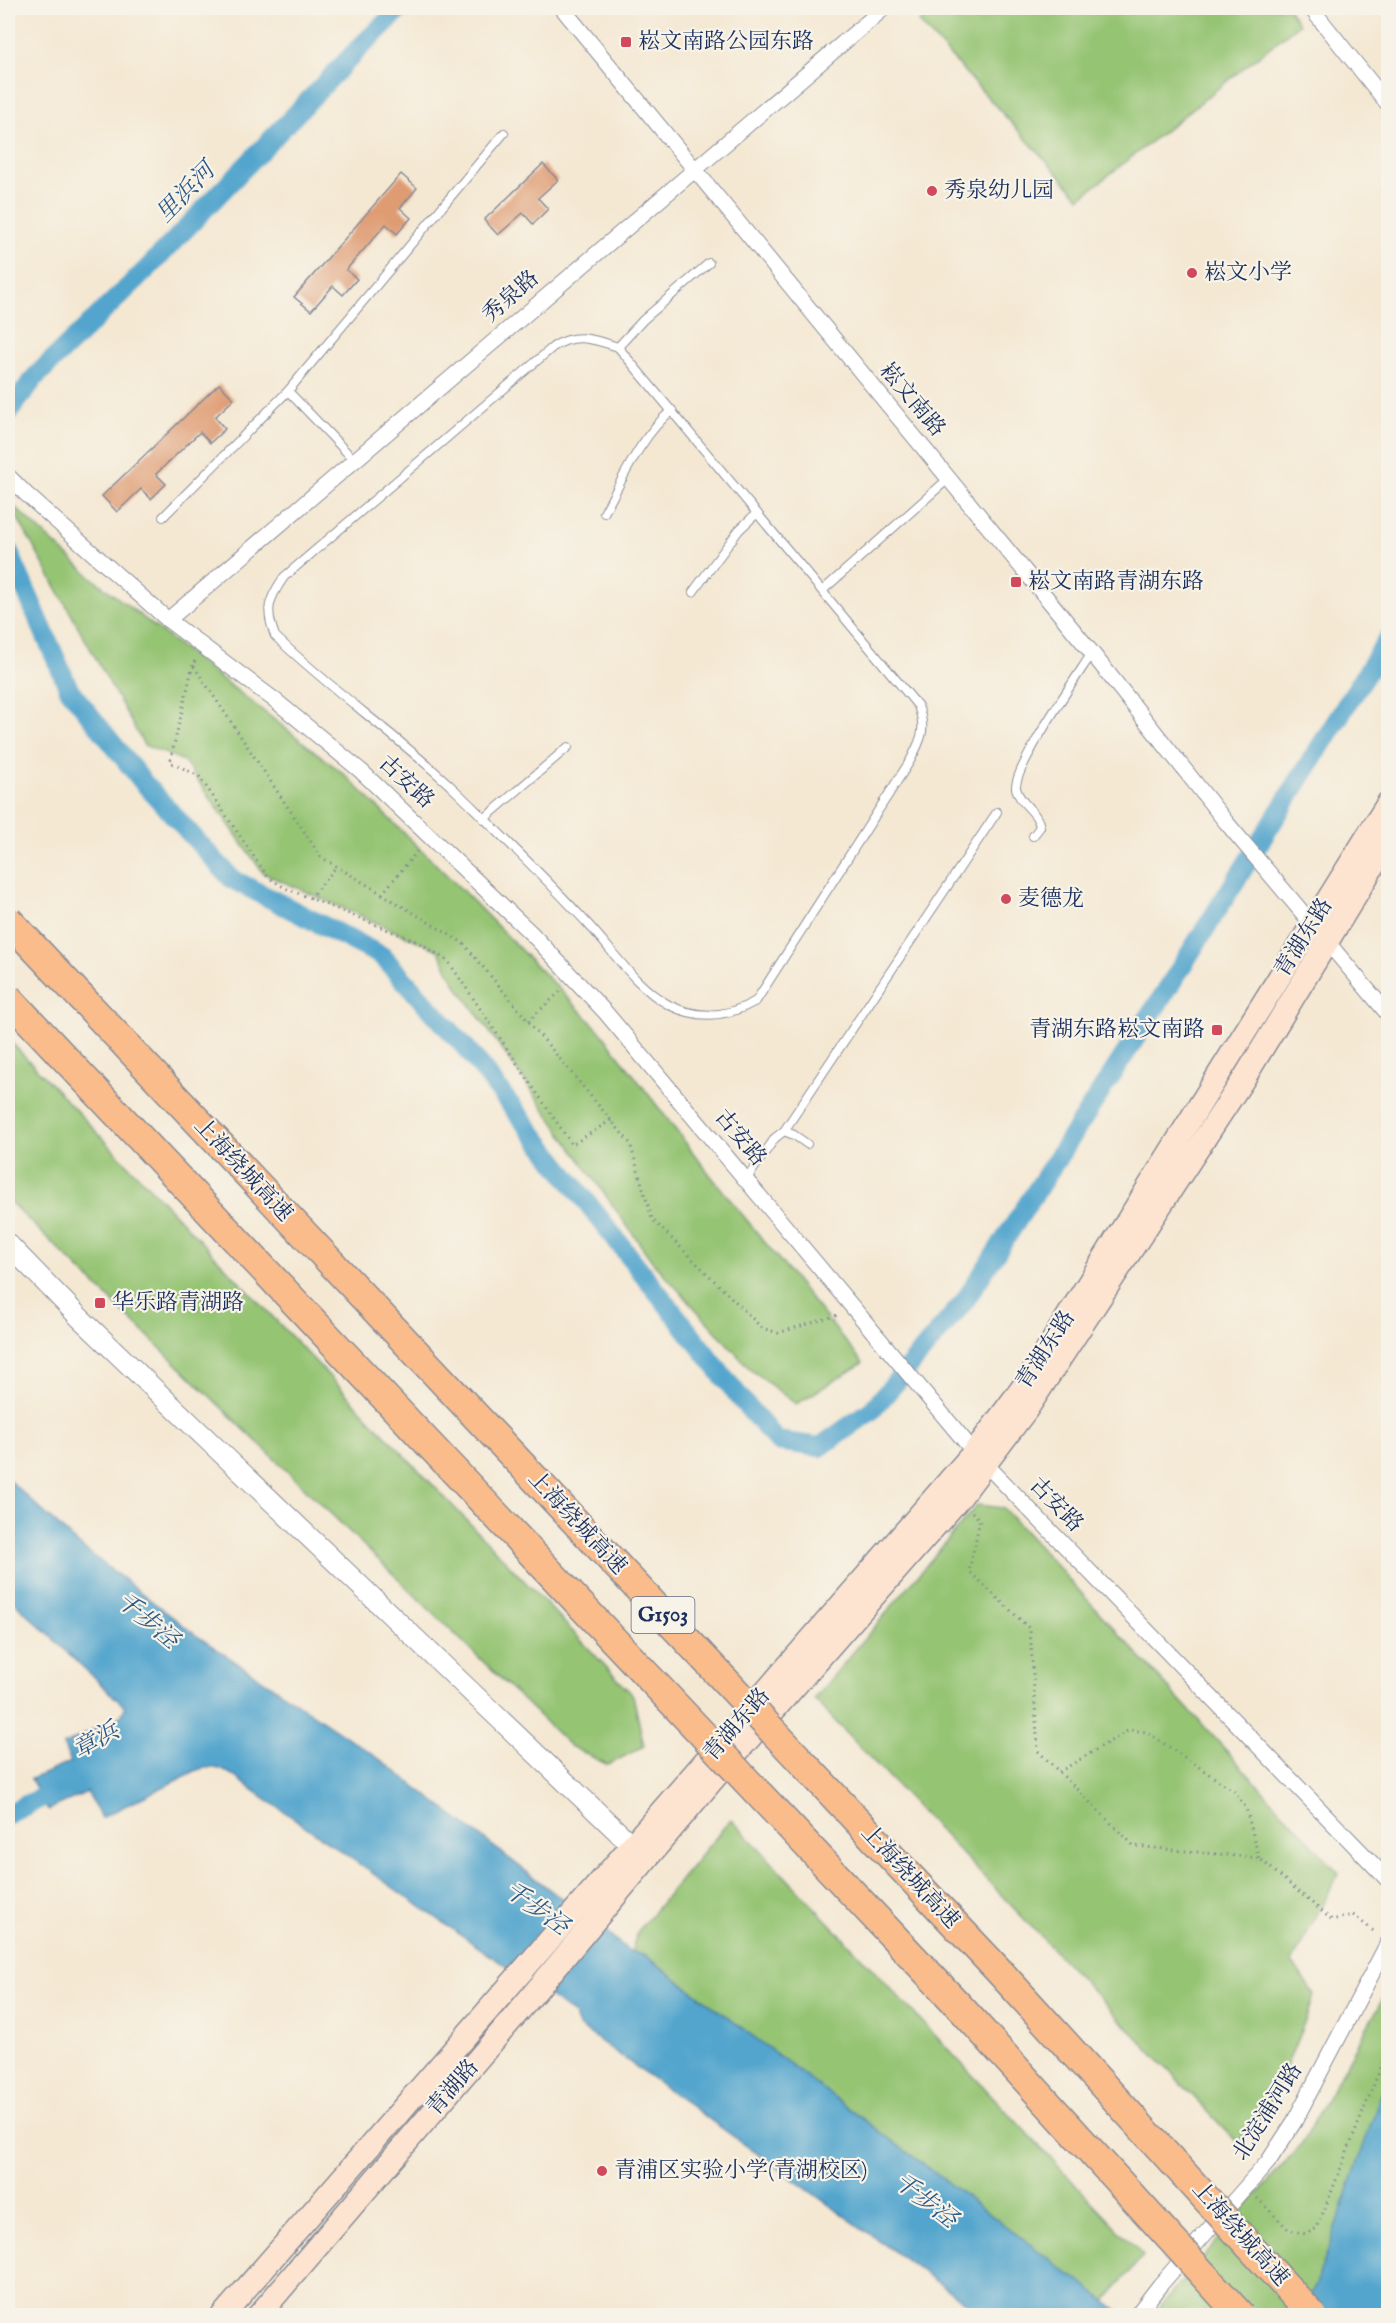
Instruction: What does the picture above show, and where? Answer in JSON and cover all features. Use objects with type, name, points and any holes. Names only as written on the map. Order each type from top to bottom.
[{"type":"highway","name":"上海绕城高速","points":[[8,920],[991,1962],[1313,2316]]},
{"type":"highway","name":"G1503","points":[[8,998],[959,2007],[1241,2316]]},
{"type":"main road","name":"青湖东路","points":[[1320,932],[1389,803]]},
{"type":"main road","name":"青湖东路","points":[[640,1852],[959,1499],[980,1458],[1028,1380],[1320,932],[1389,842]]},
{"type":"main road","name":"青湖东路","points":[[640,1852],[980,1458]]},
{"type":"main road","name":"青湖路","points":[[222,2316],[590,1894],[640,1852]]},
{"type":"main road","name":"青湖路","points":[[258,2316],[589,1929],[640,1852]]},
{"type":"street","name":"崧文南路","points":[[562,8],[1092,653],[1226,822],[1389,1014]]},
{"type":"street","name":"秀泉路","points":[[168,620],[884,8]]},
{"type":"street","points":[[1311,8],[1383,87],[1389,104]]},
{"type":"street","name":"古安路","points":[[8,476],[168,620],[276,701],[361,771],[533,935],[606,1013],[980,1458],[1389,1880]]},
{"type":"street","points":[[8,1244],[88,1326],[640,1852]]},
{"type":"street","name":"北淀浦河路","points":[[1136,2316],[1160,2285],[1268,2162],[1294,2122],[1388,1943]]},
{"type":"lane","points":[[163,517],[288,392],[504,133]]},
{"type":"lane","points":[[618,347],[644,320],[709,263]]},
{"type":"lane","points":[[581,337],[618,347],[918,706],[923,719],[922,739],[910,761],[756,1001],[738,1011],[717,1016],[670,1005],[648,989],[624,966],[566,900],[484,819],[411,751],[275,636],[268,618],[272,594],[284,577],[553,347],[564,340],[581,337]]},
{"type":"lane","points":[[288,392],[355,461]]},
{"type":"lane","points":[[604,513],[644,439],[672,410]]},
{"type":"lane","points":[[822,591],[948,479]]},
{"type":"lane","points":[[693,592],[739,530],[757,513]]},
{"type":"lane","points":[[1033,836],[1040,827],[1039,821],[1021,799],[1016,788],[1017,779],[1027,757],[1092,653]]},
{"type":"lane","points":[[484,819],[568,747]]},
{"type":"lane","points":[[746,1180],[775,1138],[784,1131],[997,812]]},
{"type":"lane","points":[[784,1131],[807,1144]]},
{"type":"path","points":[[202,645],[193,665],[170,762],[199,776],[268,877],[285,888],[418,942],[448,961],[572,1145],[611,1120]]},
{"type":"path","points":[[193,665],[321,857],[463,943],[630,1143],[652,1219],[762,1328],[778,1333],[854,1310]]},
{"type":"path","points":[[382,894],[431,836]]},
{"type":"path","points":[[310,898],[337,866]]},
{"type":"path","points":[[528,1021],[574,979]]},
{"type":"path","points":[[959,1499],[980,1520],[969,1571],[1030,1629],[1038,1751],[1134,1846],[1259,1858],[1332,1920],[1353,1915],[1388,1943]]},
{"type":"path","points":[[1059,1772],[1130,1730],[1147,1732],[1234,1791],[1246,1808],[1259,1858]]},
{"type":"path","points":[[1246,2188],[1289,2230],[1306,2234],[1317,2228],[1389,2049]]},
{"type":"green space","points":[[935,8],[1288,8],[1299,24],[1080,198],[919,22]]},
{"type":"green space","points":[[8,501],[91,577],[344,774],[461,889],[600,1031],[711,1176],[863,1363],[796,1404],[751,1370],[652,1261],[455,983],[438,950],[263,873],[184,761],[144,745]]},
{"type":"green space","points":[[8,1039],[633,1695],[644,1746],[608,1765],[570,1746],[8,1200]]},
{"type":"green space","points":[[977,1505],[1003,1508],[1339,1873],[1292,1962],[1314,1995],[1311,2006],[1271,2103],[1238,2143],[814,1699]]},
{"type":"green space","points":[[731,1819],[1143,2256],[1105,2301],[646,1956],[631,1952],[638,1931]]},
{"type":"green space","points":[[1388,1990],[1388,2315],[1155,2316],[1158,2309],[1302,2143]]},
{"type":"water","name":"千步泾","points":[[8,1479],[78,1544],[196,1635],[381,1760],[631,1952],[646,1956],[1124,2315],[983,2315],[579,2026],[574,2014],[221,1769],[197,1770],[101,1818],[87,1792],[48,1810],[31,1779],[71,1762],[63,1745],[121,1716],[125,1707],[8,1596]]},
{"type":"water","points":[[1388,2078],[1388,2315],[1302,2316],[1316,2284]]},
{"type":"building","points":[[543,164],[558,180],[538,198],[548,209],[533,224],[523,213],[498,235],[484,220]]},
{"type":"building","points":[[401,174],[417,188],[400,208],[411,218],[397,234],[386,224],[346,270],[357,279],[343,295],[333,286],[311,311],[294,297]]},
{"type":"building","points":[[219,384],[234,399],[215,417],[225,429],[210,443],[200,432],[156,474],[166,484],[151,499],[141,489],[117,512],[102,496]]},
{"type":"waterway","name":"里浜河","points":[[8,413],[36,376],[147,269],[360,47],[401,8]]},
{"type":"waterway","points":[[8,550],[69,689],[143,782],[232,879],[382,956],[466,1048],[745,1404],[777,1441],[820,1447],[872,1410],[964,1302],[1166,991],[1388,639]]},
{"type":"waterway","name":"章浜","points":[[8,1814],[65,1786]]},
{"type":"place","name":"崧文南路公园东路","points":[[626,42]]},
{"type":"place","name":"秀泉幼儿园","points":[[932,191]]},
{"type":"place","name":"崧文小学","points":[[1192,273]]},
{"type":"place","name":"崧文南路青湖东路","points":[[1016,582]]},
{"type":"place","name":"麦德龙","points":[[1006,899]]},
{"type":"place","name":"青湖东路崧文南路","points":[[1217,1030]]},
{"type":"place","name":"华乐路青湖路","points":[[100,1303]]},
{"type":"place","name":"青浦区实验小学(青湖校区)","points":[[602,2171]]}]
